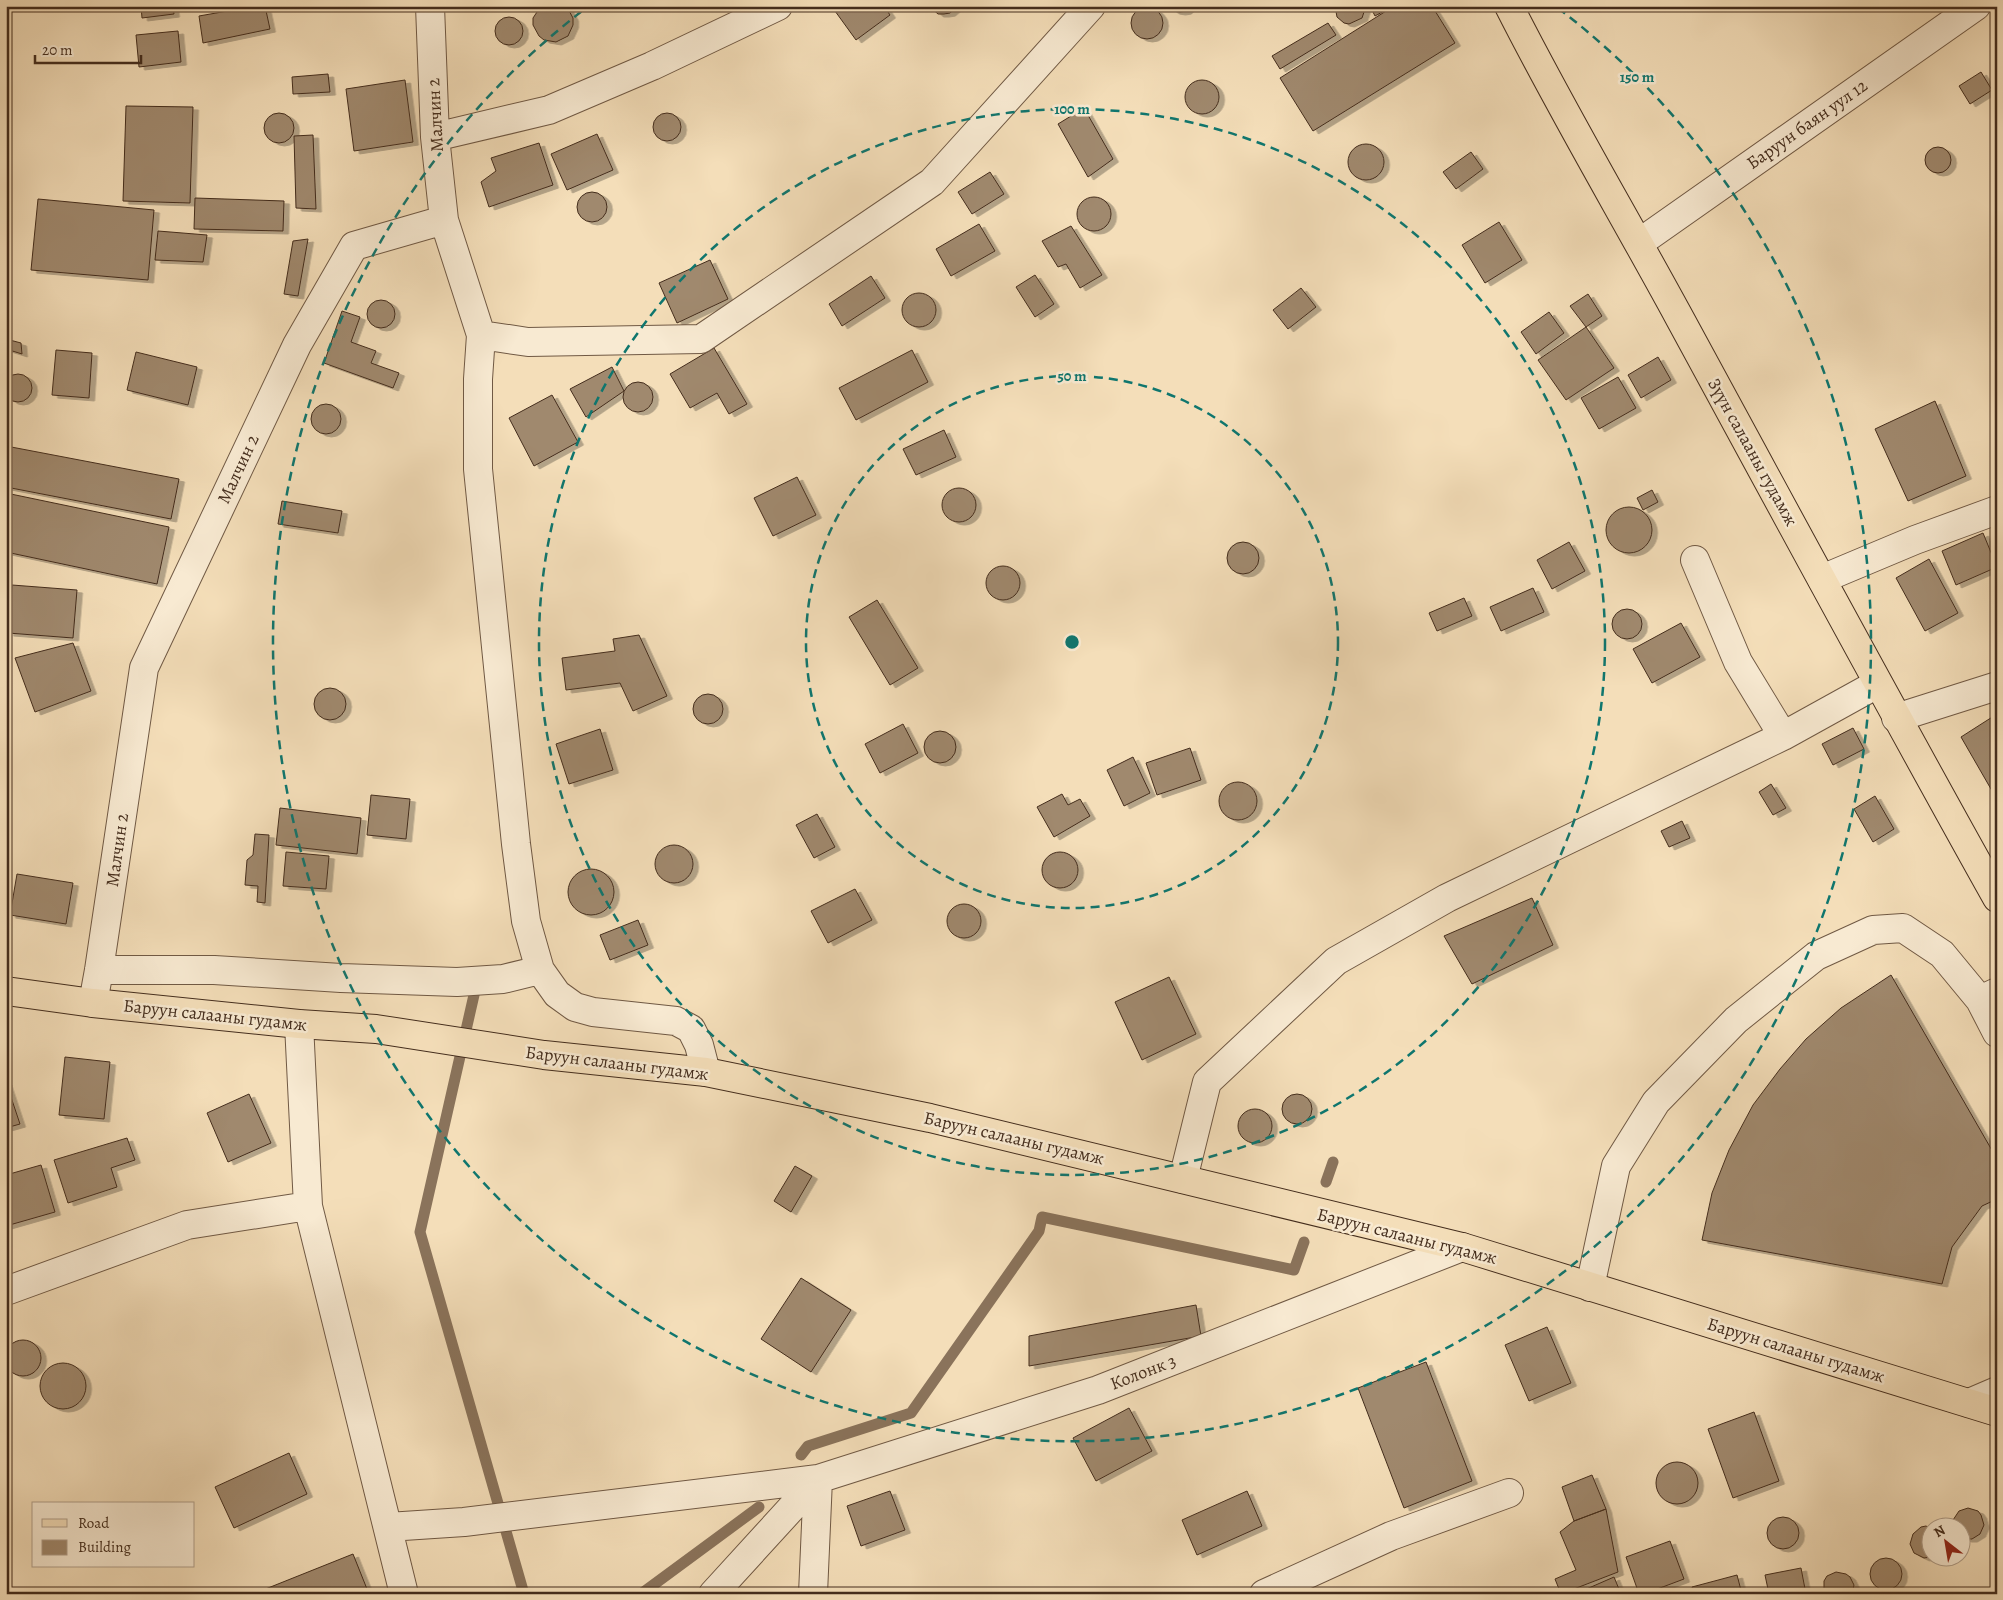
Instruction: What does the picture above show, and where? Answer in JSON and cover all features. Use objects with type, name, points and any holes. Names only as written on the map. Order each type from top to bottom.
[{"type":"main road","name":"Зүүн салааны гудамж","points":[[1509,6],[1538,64],[1639,243],[1877,684],[1997,898]]},
{"type":"main road","name":"Баруун салааны гудамж","points":[[6,991],[92,1003],[299,1024],[376,1028],[544,1055],[706,1072],[930,1118],[1462,1248],[1997,1412]]},
{"type":"street","name":"Малчин 2","points":[[92,1003],[99,970],[144,668],[297,345],[354,246],[444,220],[436,137],[430,6]]},
{"type":"street","points":[[436,137],[549,110],[652,66],[778,6]]},
{"type":"street","points":[[481,335],[528,342],[701,339],[932,182],[1091,6]]},
{"type":"street","name":"Баруун баян уул 12","points":[[1639,243],[1976,6]]},
{"type":"street","points":[[444,220],[481,335],[478,378],[478,469],[516,844],[526,921],[540,970],[557,994],[575,1007],[593,1012],[676,1021],[691,1029],[699,1045],[706,1072]]},
{"type":"street","points":[[1822,579],[1915,540],[1997,510]]},
{"type":"street","points":[[1695,560],[1738,662],[1783,736]]},
{"type":"street","points":[[1183,1179],[1207,1082],[1336,961],[1447,898],[1783,736],[1877,684]]},
{"type":"street","points":[[1896,718],[1997,686]]},
{"type":"street","points":[[1590,1287],[1616,1166],[1656,1102],[1736,1020],[1816,956],[1873,930],[1903,928],[1942,954],[1989,996],[1997,1033]]},
{"type":"street","points":[[99,970],[214,970],[342,978],[457,982],[503,979],[540,970]]},
{"type":"street","points":[[299,1024],[308,1206],[404,1594]]},
{"type":"street","points":[[6,1290],[188,1225],[308,1206]]},
{"type":"street","name":"Колонк 3","points":[[388,1527],[464,1522],[818,1479],[1098,1390],[1462,1248]]},
{"type":"street","points":[[1969,1403],[1997,1392]]},
{"type":"street","points":[[713,1594],[818,1479]]},
{"type":"street","points":[[813,1594],[818,1479]]},
{"type":"street","points":[[1264,1594],[1391,1536],[1509,1494]]},
{"type":"building","points":[[141,6],[173,6],[174,14],[142,18]]},
{"type":"building","points":[[265,6],[270,29],[203,43],[199,16]]},
{"type":"building","points":[[541,6],[567,7],[573,18],[573,25],[568,36],[556,42],[544,40],[539,36],[533,25],[533,18]]},
{"type":"building","points":[[842,6],[884,6],[890,15],[856,40],[835,11]]},
{"type":"building","points":[[929,6],[958,6],[950,13],[938,14]]},
{"type":"building","points":[[1167,6],[1191,6],[1186,11],[1180,12],[1174,11]]},
{"type":"building","points":[[1335,6],[1365,6],[1365,9],[1362,18],[1349,24],[1344,23],[1337,17]]},
{"type":"building","points":[[1370,6],[1393,6],[1375,16]]},
{"type":"building","points":[[1394,6],[1432,6],[1455,43],[1313,131],[1280,78]]},
{"type":"building","points":[[1147,7],[1159,11],[1163,23],[1159,35],[1147,39],[1135,35],[1131,23],[1135,11]]},
{"type":"building","points":[[509,17],[519,21],[523,31],[519,41],[509,45],[499,41],[495,31],[499,21]]},
{"type":"building","points":[[1328,23],[1336,35],[1280,69],[1272,56]]},
{"type":"building","points":[[178,31],[181,62],[139,67],[136,35]]},
{"type":"building","points":[[1981,72],[1992,90],[1970,104],[1959,86]]},
{"type":"building","points":[[328,74],[330,92],[293,94],[292,77]]},
{"type":"building","points":[[405,80],[413,142],[354,151],[346,89]]},
{"type":"building","points":[[1202,80],[1209,81],[1214,85],[1218,90],[1218,104],[1214,109],[1209,113],[1202,114],[1195,113],[1190,109],[1186,104],[1185,97],[1186,90],[1190,85],[1195,81]]},
{"type":"building","points":[[126,106],[193,107],[190,203],[123,201]]},
{"type":"building","points":[[1084,108],[1113,159],[1088,177],[1058,124]]},
{"type":"building","points":[[279,113],[290,117],[294,128],[290,139],[279,143],[268,139],[264,128],[268,117]]},
{"type":"building","points":[[667,113],[677,117],[681,127],[677,137],[667,141],[657,137],[653,127],[657,117]]},
{"type":"building","points":[[597,134],[613,170],[567,190],[551,154]]},
{"type":"building","points":[[313,135],[316,209],[296,208],[294,136]]},
{"type":"building","points":[[539,143],[553,185],[489,207],[481,182],[496,171],[491,158]]},
{"type":"building","points":[[1366,144],[1379,149],[1384,162],[1379,175],[1366,180],[1353,175],[1348,162],[1353,149]]},
{"type":"building","points":[[1938,147],[1947,151],[1951,160],[1947,169],[1938,173],[1929,169],[1925,160],[1929,151]]},
{"type":"building","points":[[1471,152],[1483,169],[1456,189],[1443,172]]},
{"type":"building","points":[[990,172],[1004,194],[972,214],[958,192]]},
{"type":"building","points":[[592,192],[603,196],[607,207],[603,218],[592,222],[581,218],[577,207],[581,196]]},
{"type":"building","points":[[1094,197],[1101,198],[1106,202],[1110,207],[1110,221],[1106,226],[1101,230],[1094,231],[1087,230],[1082,226],[1078,221],[1077,214],[1078,207],[1082,202],[1087,198]]},
{"type":"building","points":[[195,198],[284,201],[283,231],[194,229]]},
{"type":"building","points":[[38,199],[154,210],[148,280],[31,270]]},
{"type":"building","points":[[1499,222],[1522,260],[1485,283],[1462,245]]},
{"type":"building","points":[[979,224],[995,251],[951,276],[936,249]]},
{"type":"building","points":[[1071,226],[1102,275],[1080,288],[1066,264],[1058,267],[1042,241]]},
{"type":"building","points":[[158,231],[207,235],[203,262],[155,260]]},
{"type":"building","points":[[308,239],[298,296],[284,294],[293,241]]},
{"type":"building","points":[[710,260],[728,299],[677,323],[659,283]]},
{"type":"building","points":[[1035,275],[1054,304],[1035,317],[1016,287]]},
{"type":"building","points":[[871,276],[885,298],[842,326],[829,304]]},
{"type":"building","points":[[1301,288],[1316,307],[1288,329],[1273,310]]},
{"type":"building","points":[[919,293],[926,294],[931,298],[935,303],[935,317],[931,322],[926,326],[919,327],[912,326],[907,322],[903,317],[902,310],[903,303],[907,298],[912,294]]},
{"type":"building","points":[[1588,294],[1602,316],[1586,327],[1570,306]]},
{"type":"building","points":[[381,300],[391,304],[395,314],[391,324],[381,328],[371,324],[367,314],[371,304]]},
{"type":"building","points":[[342,311],[360,317],[351,342],[376,351],[371,363],[399,373],[393,388],[324,363]]},
{"type":"building","points":[[1549,312],[1564,333],[1536,354],[1521,332]]},
{"type":"building","points":[[1586,327],[1614,368],[1566,400],[1538,360]]},
{"type":"building","points":[[6,339],[21,343],[22,354],[6,349]]},
{"type":"building","points":[[714,348],[747,404],[729,414],[717,393],[690,408],[670,374]]},
{"type":"building","points":[[56,350],[92,353],[89,398],[52,395]]},
{"type":"building","points":[[912,350],[928,382],[856,420],[839,388]]},
{"type":"building","points":[[136,352],[197,367],[188,405],[127,390]]},
{"type":"building","points":[[1658,357],[1671,380],[1641,398],[1628,375]]},
{"type":"building","points":[[612,367],[624,391],[586,417],[570,389]]},
{"type":"building","points":[[18,374],[28,378],[32,388],[28,398],[18,402],[8,398],[4,388],[8,378]]},
{"type":"building","points":[[1618,377],[1636,408],[1599,429],[1581,398]]},
{"type":"building","points":[[638,382],[649,386],[653,397],[649,408],[638,412],[627,408],[623,397],[627,386]]},
{"type":"building","points":[[552,395],[578,442],[534,466],[509,418]]},
{"type":"building","points":[[1935,401],[1966,476],[1908,501],[1875,429]]},
{"type":"building","points":[[326,404],[337,408],[341,419],[337,430],[326,434],[315,430],[311,419],[315,408]]},
{"type":"building","points":[[944,430],[956,457],[916,475],[903,449]]},
{"type":"building","points":[[6,446],[179,479],[171,519],[6,487]]},
{"type":"building","points":[[797,477],[816,515],[773,536],[754,498]]},
{"type":"building","points":[[959,488],[966,489],[971,493],[975,498],[975,512],[971,517],[966,521],[959,522],[952,521],[947,517],[943,512],[942,505],[943,498],[947,493],[952,489]]},
{"type":"building","points":[[1652,490],[1658,502],[1643,510],[1637,498]]},
{"type":"building","points":[[6,493],[169,527],[157,584],[6,552]]},
{"type":"building","points":[[282,501],[342,511],[338,533],[278,524]]},
{"type":"building","points":[[1629,507],[1642,511],[1648,517],[1652,530],[1648,543],[1642,549],[1629,553],[1616,549],[1610,543],[1606,530],[1610,517],[1616,511]]},
{"type":"building","points":[[1983,533],[1997,567],[1956,585],[1942,551]]},
{"type":"building","points":[[1243,542],[1249,543],[1254,547],[1258,552],[1258,564],[1254,569],[1249,573],[1243,574],[1237,573],[1232,569],[1228,564],[1227,558],[1228,552],[1232,547],[1237,543]]},
{"type":"building","points":[[1569,542],[1585,571],[1552,589],[1537,560]]},
{"type":"building","points":[[1929,559],[1958,613],[1925,631],[1896,578]]},
{"type":"building","points":[[1003,566],[1015,571],[1020,583],[1015,595],[1003,600],[991,595],[986,583],[991,571]]},
{"type":"building","points":[[12,585],[77,590],[73,638],[8,633]]},
{"type":"building","points":[[1533,588],[1544,612],[1501,631],[1490,607]]},
{"type":"building","points":[[1464,598],[1472,616],[1437,631],[1429,613]]},
{"type":"building","points":[[877,600],[918,668],[890,685],[849,617]]},
{"type":"building","points":[[1627,609],[1638,613],[1642,624],[1638,635],[1627,639],[1616,635],[1612,624],[1616,613]]},
{"type":"building","points":[[1681,623],[1700,657],[1652,683],[1633,649]]},
{"type":"building","points":[[639,635],[667,696],[633,711],[620,683],[566,690],[562,658],[615,651],[613,639]]},
{"type":"building","points":[[73,643],[91,691],[35,712],[15,658]]},
{"type":"building","points":[[330,688],[342,692],[346,704],[342,716],[330,720],[318,716],[314,704],[318,692]]},
{"type":"building","points":[[708,694],[719,698],[723,709],[719,720],[708,724],[697,720],[693,709],[697,698]]},
{"type":"building","points":[[1997,714],[1997,796],[1995,796],[1961,737]]},
{"type":"building","points":[[903,724],[918,753],[880,773],[865,744]]},
{"type":"building","points":[[1853,728],[1864,749],[1833,765],[1822,744]]},
{"type":"building","points":[[600,729],[613,770],[569,784],[556,744]]},
{"type":"building","points":[[940,731],[946,732],[951,736],[955,741],[955,753],[951,758],[946,762],[940,763],[934,762],[929,758],[925,753],[924,747],[925,741],[929,736],[934,732]]},
{"type":"building","points":[[1190,748],[1201,780],[1157,795],[1146,763]]},
{"type":"building","points":[[1133,757],[1150,793],[1124,806],[1107,770]]},
{"type":"building","points":[[1238,782],[1251,788],[1257,801],[1251,814],[1238,820],[1225,814],[1219,801],[1225,788]]},
{"type":"building","points":[[1771,784],[1786,808],[1773,815],[1759,792]]},
{"type":"building","points":[[1062,794],[1068,805],[1080,799],[1090,816],[1054,837],[1037,807]]},
{"type":"building","points":[[371,795],[410,799],[406,839],[367,835]]},
{"type":"building","points":[[1875,796],[1894,829],[1873,842],[1854,809]]},
{"type":"building","points":[[280,808],[361,818],[357,854],[276,845]]},
{"type":"building","points":[[817,814],[835,847],[814,858],[796,825]]},
{"type":"building","points":[[1682,821],[1690,838],[1669,847],[1661,831]]},
{"type":"building","points":[[255,834],[269,835],[265,903],[257,902],[258,886],[245,885],[247,860],[253,855]]},
{"type":"building","points":[[674,845],[687,851],[693,864],[687,877],[674,883],[661,877],[655,864],[661,851]]},
{"type":"building","points":[[286,852],[329,856],[326,889],[283,886]]},
{"type":"building","points":[[1060,852],[1073,857],[1078,870],[1073,883],[1060,888],[1047,883],[1042,870],[1047,857]]},
{"type":"building","points":[[587,869],[595,869],[604,873],[610,879],[614,892],[610,905],[604,911],[595,915],[587,915],[578,911],[572,905],[568,896],[568,888],[572,879],[578,873]]},
{"type":"building","points":[[17,874],[73,883],[66,924],[10,915]]},
{"type":"building","points":[[855,889],[872,920],[828,943],[811,911]]},
{"type":"building","points":[[1532,898],[1553,945],[1472,984],[1444,936]]},
{"type":"building","points":[[964,904],[976,909],[981,921],[976,933],[964,938],[952,933],[947,921],[952,909]]},
{"type":"building","points":[[638,920],[648,945],[610,960],[600,935]]},
{"type":"building","points":[[1891,975],[1997,1159],[1997,1199],[1982,1206],[1952,1247],[1942,1284],[1702,1240],[1712,1193],[1729,1150],[1753,1105],[1806,1039],[1841,1008]]},
{"type":"building","points":[[1169,977],[1196,1034],[1142,1060],[1115,1002]]},
{"type":"building","points":[[65,1057],[110,1062],[104,1119],[59,1115]]},
{"type":"building","points":[[6,1082],[20,1124],[6,1128]]},
{"type":"building","points":[[249,1094],[271,1143],[228,1162],[207,1113]]},
{"type":"building","points":[[1297,1094],[1308,1098],[1312,1109],[1308,1120],[1297,1124],[1286,1120],[1282,1109],[1286,1098]]},
{"type":"building","points":[[1255,1109],[1262,1110],[1267,1114],[1271,1119],[1271,1133],[1267,1138],[1262,1142],[1255,1143],[1248,1142],[1243,1138],[1239,1133],[1238,1126],[1239,1119],[1243,1114],[1248,1110]]},
{"type":"building","points":[[127,1138],[135,1160],[111,1168],[117,1187],[68,1203],[54,1160]]},
{"type":"building","points":[[41,1165],[55,1212],[6,1226],[6,1175]]},
{"type":"building","points":[[795,1166],[812,1176],[791,1212],[774,1201]]},
{"type":"building","points":[[801,1278],[851,1310],[811,1372],[761,1339]]},
{"type":"building","points":[[1196,1305],[1201,1336],[1029,1366],[1029,1336]]},
{"type":"building","points":[[1547,1327],[1571,1383],[1529,1401],[1505,1345]]},
{"type":"building","points":[[23,1340],[30,1341],[36,1345],[40,1351],[40,1365],[36,1371],[30,1375],[23,1376],[16,1375],[10,1371],[6,1365],[5,1358],[6,1351],[10,1345],[16,1341]]},
{"type":"building","points":[[1426,1362],[1472,1481],[1404,1508],[1358,1388]]},
{"type":"building","points":[[58,1363],[68,1363],[82,1373],[86,1386],[82,1399],[76,1405],[68,1409],[58,1409],[44,1399],[40,1391],[40,1381],[50,1367]]},
{"type":"building","points":[[1129,1408],[1152,1451],[1096,1481],[1073,1438]]},
{"type":"building","points":[[1754,1412],[1779,1481],[1733,1498],[1708,1429]]},
{"type":"building","points":[[289,1453],[307,1494],[234,1528],[215,1487]]},
{"type":"building","points":[[1681,1462],[1689,1465],[1695,1471],[1698,1483],[1695,1495],[1689,1501],[1673,1504],[1665,1501],[1659,1495],[1656,1479],[1659,1471],[1665,1465]]},
{"type":"building","points":[[1592,1475],[1606,1509],[1574,1521],[1562,1487]]},
{"type":"building","points":[[890,1491],[905,1530],[861,1546],[847,1506]]},
{"type":"building","points":[[1247,1491],[1262,1526],[1197,1555],[1182,1520]]},
{"type":"building","points":[[1968,1508],[1978,1511],[1984,1525],[1980,1534],[1970,1539],[1970,1518],[1954,1518],[1959,1511]]},
{"type":"building","points":[[1606,1509],[1618,1572],[1561,1594],[1555,1579],[1576,1570],[1560,1532],[1574,1521]]},
{"type":"building","points":[[1783,1517],[1789,1518],[1794,1522],[1798,1527],[1798,1539],[1794,1544],[1789,1548],[1783,1549],[1777,1548],[1772,1544],[1768,1539],[1767,1533],[1768,1527],[1772,1522],[1777,1518]]},
{"type":"building","points":[[1920,1528],[1920,1556],[1914,1553],[1910,1544],[1913,1534]]},
{"type":"building","points":[[1670,1541],[1684,1579],[1644,1594],[1639,1594],[1626,1557]]},
{"type":"building","points":[[353,1554],[369,1594],[253,1594]]},
{"type":"building","points":[[1886,1558],[1897,1563],[1902,1574],[1897,1585],[1886,1590],[1875,1585],[1870,1574],[1875,1563]]},
{"type":"building","points":[[1801,1568],[1806,1594],[1769,1594],[1765,1575]]},
{"type":"building","points":[[1836,1572],[1850,1577],[1854,1585],[1852,1594],[1824,1594],[1824,1581],[1827,1576]]},
{"type":"building","points":[[1737,1575],[1742,1594],[1694,1594],[1692,1587]]},
{"type":"building","points":[[1614,1577],[1621,1594],[1575,1594]]},
{"type":"waterway","points":[[474,995],[420,1232],[524,1594]]},
{"type":"waterway","points":[[1326,1182],[1333,1162]]},
{"type":"waterway","points":[[801,1455],[808,1446],[911,1413],[1039,1231],[1042,1217],[1294,1270],[1304,1242]]},
{"type":"waterway","points":[[641,1594],[759,1507]]}]
